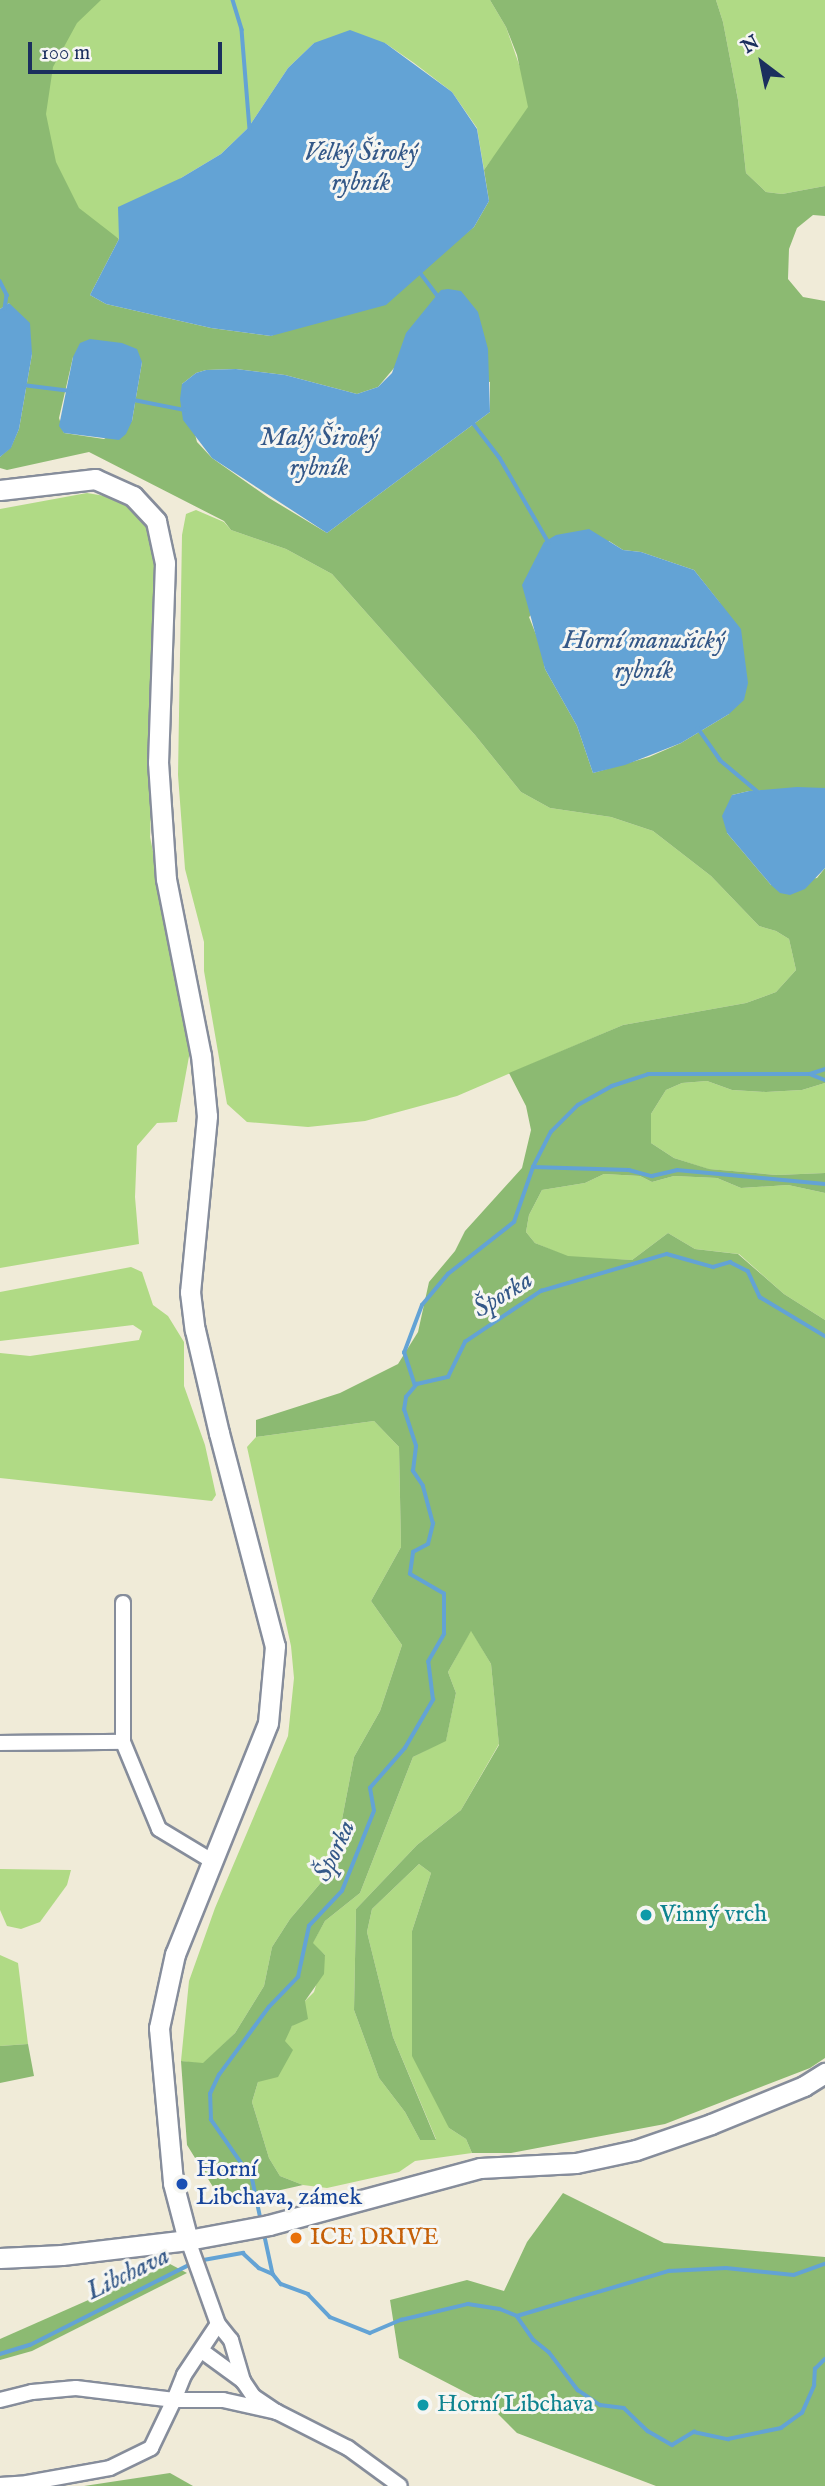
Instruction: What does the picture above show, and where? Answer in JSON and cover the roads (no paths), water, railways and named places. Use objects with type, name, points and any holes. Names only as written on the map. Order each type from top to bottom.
[{"type":"street","points":[[0,490],[95,479],[132,496],[156,521],[165,563],[158,762],[165,866],[201,1055],[207,1116],[190,1292],[195,1330],[216,1420],[275,1646],[268,1723],[175,1954],[159,2028],[173,2183],[190,2247],[218,2324],[231,2340],[243,2381],[253,2396],[277,2412],[348,2448],[400,2486]]},
{"type":"street","points":[[123,1603],[122,1742],[159,1829],[212,1861]]},
{"type":"street","points":[[0,1743],[122,1742]]},
{"type":"street","points":[[0,2258],[190,2247],[480,2168],[576,2163],[636,2150],[804,2087],[825,2073]]},
{"type":"street","points":[[0,2485],[27,2483],[110,2468],[150,2448],[184,2375],[218,2324]]},
{"type":"street","points":[[202,2351],[243,2381]]},
{"type":"street","points":[[0,2400],[32,2392],[76,2388],[174,2400],[223,2400],[277,2412]]},
{"type":"water","name":"Velký Široký rybník","points":[[350,30],[385,43],[452,92],[477,129],[489,201],[474,227],[386,305],[271,336],[211,328],[106,304],[90,295],[119,239],[118,207],[181,178],[221,154],[248,128],[288,68],[314,43]]},
{"type":"water","name":"Malý Široký rybník","points":[[441,290],[461,291],[478,312],[488,349],[490,412],[327,533],[212,458],[183,420],[180,399],[182,384],[196,373],[206,370],[236,369],[285,375],[357,394],[378,387],[392,373],[406,333]]},
{"type":"water","points":[[9,303],[30,323],[32,354],[19,429],[11,448],[0,457],[0,309]]},
{"type":"water","points":[[90,339],[122,343],[137,349],[142,362],[132,421],[126,434],[119,440],[64,433],[59,426],[73,357],[80,343]]},
{"type":"water","name":"Horní manušický rybník","points":[[589,529],[623,550],[641,552],[694,570],[741,629],[748,683],[744,700],[729,714],[681,743],[625,765],[593,773],[577,726],[545,669],[522,585],[544,542],[556,535]]},
{"type":"water","points":[[797,787],[825,788],[825,868],[805,889],[790,895],[780,893],[771,885],[727,833],[722,816],[732,795]]},
{"type":"waterway","points":[[233,0],[242,30],[250,129]]},
{"type":"waterway","points":[[419,271],[438,296]]},
{"type":"waterway","points":[[0,281],[7,295],[5,309]]},
{"type":"waterway","points":[[23,385],[71,391]]},
{"type":"waterway","points":[[134,400],[185,410]]},
{"type":"waterway","points":[[473,423],[500,458],[549,543]]},
{"type":"waterway","points":[[698,728],[720,760],[757,791]]},
{"type":"waterway","points":[[415,1386],[404,1353],[422,1305],[448,1274],[514,1222],[533,1167],[551,1132],[578,1105],[612,1086],[648,1074],[810,1074],[825,1069]]},
{"type":"waterway","points":[[812,1075],[825,1080]]},
{"type":"waterway","points":[[533,1167],[629,1170],[652,1176],[677,1170],[825,1184]]},
{"type":"waterway","name":"Šporka","points":[[261,2222],[252,2179],[211,2120],[210,2094],[219,2075],[269,2007],[298,1977],[309,1926],[342,1891],[374,1811],[370,1788],[405,1748],[433,1700],[428,1662],[444,1634],[444,1594],[410,1574],[413,1552],[428,1544],[433,1524],[423,1486],[413,1471],[416,1446],[404,1410],[406,1397],[417,1384],[448,1377],[465,1342],[541,1291],[667,1254],[713,1267],[730,1262],[748,1271],[760,1297],[825,1336]]},
{"type":"waterway","name":"Šporka","points":[[264,2232],[273,2274],[281,2284],[308,2294],[330,2317],[370,2333],[401,2320],[468,2304],[500,2309],[517,2316],[534,2340],[549,2352],[578,2390],[600,2405],[624,2408],[648,2431],[672,2445],[694,2432],[728,2439],[781,2428],[802,2413],[814,2386],[815,2369],[825,2359]]},
{"type":"waterway","name":"Libchava","points":[[198,2261],[243,2253],[259,2268],[273,2274]]},
{"type":"waterway","name":"Libchava","points":[[0,2354],[30,2345],[191,2264]]},
{"type":"waterway","points":[[517,2316],[669,2271],[726,2268],[794,2275],[825,2264]]},
{"type":"place","name":"Vinný vrch","points":[[646,1915]]},
{"type":"place","name":"Horní Libchava, zámek","points":[[182,2184]]},
{"type":"place","name":"ICE DRIVE","points":[[296,2238]]},
{"type":"place","name":"Horní Libchava","points":[[423,2405]]}]
